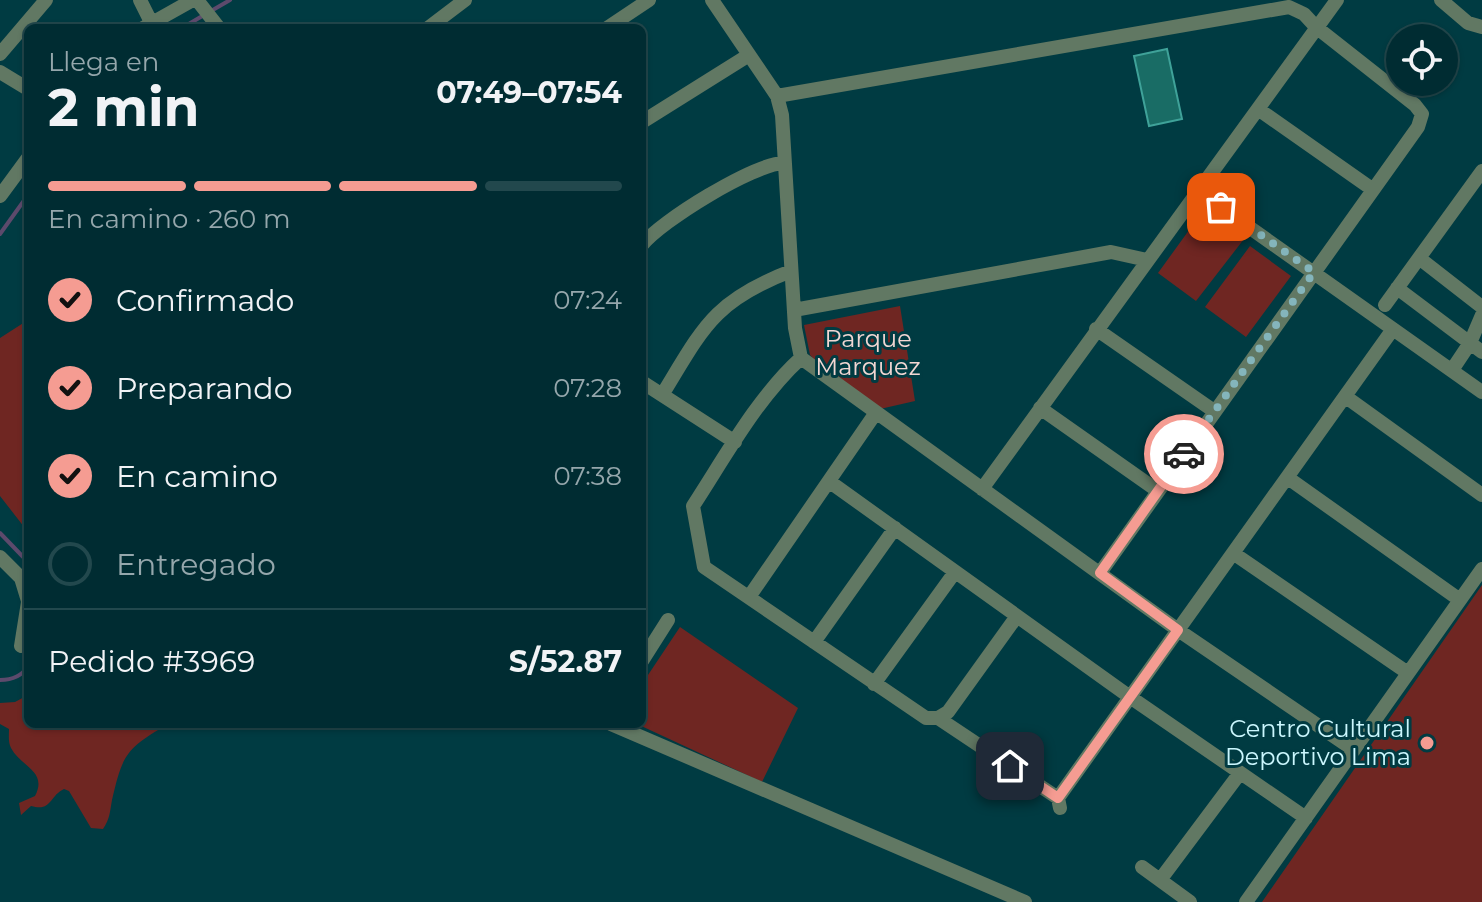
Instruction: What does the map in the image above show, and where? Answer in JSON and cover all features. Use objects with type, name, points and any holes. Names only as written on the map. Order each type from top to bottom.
[{"type":"street","points":[[26,24],[46,0]]},
{"type":"street","points":[[140,0],[147,24]]},
{"type":"street","points":[[433,24],[465,0]]},
{"type":"street","points":[[613,24],[649,0]]},
{"type":"street","points":[[712,0],[777,96],[782,115],[794,310],[801,358],[1178,630],[1354,750]]},
{"type":"street","points":[[982,489],[1337,0]]},
{"type":"street","points":[[1441,0],[1468,23],[1482,27]]},
{"type":"street","points":[[777,96],[1289,7],[1304,14],[1422,114],[1418,127],[1100,573]]},
{"type":"street","points":[[151,24],[204,11]]},
{"type":"street","points":[[0,54],[24,26]]},
{"type":"street","points":[[646,119],[749,55]]},
{"type":"street","points":[[0,72],[24,87]]},
{"type":"street","points":[[1258,109],[1372,189]]},
{"type":"street","points":[[0,196],[24,163]]},
{"type":"street","points":[[646,242],[698,203],[761,166],[784,163]]},
{"type":"street","points":[[1385,305],[1482,171]]},
{"type":"street","points":[[1198,191],[1482,392]]},
{"type":"street","points":[[794,310],[1111,252],[1147,260]]},
{"type":"street","points":[[1419,258],[1482,307]]},
{"type":"street","points":[[662,395],[704,326],[728,303],[759,284],[791,271]]},
{"type":"street","points":[[1397,288],[1476,347]]},
{"type":"street","points":[[1452,370],[1476,347],[1482,315]]},
{"type":"street","points":[[1096,329],[1214,411]]},
{"type":"street","points":[[938,718],[1059,803],[1130,697],[1393,329]]},
{"type":"street","points":[[801,358],[787,370],[693,506],[704,567],[926,718],[938,718],[948,712],[1017,616]]},
{"type":"street","points":[[646,385],[735,442]]},
{"type":"street","points":[[1346,397],[1482,495]]},
{"type":"street","points":[[1040,408],[1158,491]]},
{"type":"street","points":[[749,597],[875,414]]},
{"type":"street","points":[[1288,478],[1460,600]]},
{"type":"street","points":[[830,482],[1130,697],[1306,818]]},
{"type":"street","points":[[814,642],[895,528]]},
{"type":"street","points":[[1233,553],[1408,673]]},
{"type":"street","points":[[1,561],[21,578],[24,588]]},
{"type":"street","points":[[1246,902],[1482,569]]},
{"type":"street","points":[[874,684],[955,572]]},
{"type":"street","points":[[646,655],[668,620]]},
{"type":"street","points":[[21,646],[24,627]]},
{"type":"street","points":[[620,728],[1025,902]]},
{"type":"street","points":[[1160,880],[1240,773]]},
{"type":"street","points":[[1142,867],[1190,902]]},
{"type":"green space","points":[[1218,220],[1244,239],[1196,301],[1158,273],[1192,226]]},
{"type":"green space","points":[[1250,246],[1291,276],[1246,337],[1205,307]]},
{"type":"green space","name":"Parque Marquez","points":[[900,306],[915,401],[880,409],[822,368],[810,355],[804,325]]},
{"type":"green space","points":[[24,323],[24,527],[0,496],[0,338]]},
{"type":"green space","name":"Centro Cultural Deportivo Lima","points":[[1482,585],[1482,902],[1262,902]]},
{"type":"green space","points":[[680,627],[798,708],[762,782],[646,728],[646,678]]},
{"type":"green space","points":[[24,697],[24,728],[162,728],[135,747],[123,762],[103,829],[91,828],[69,791],[64,789],[47,805],[31,806],[21,815],[19,803],[35,796],[38,781],[11,748],[9,729],[0,724],[0,703],[15,702]]},
{"type":"building","points":[[1167,49],[1182,119],[1149,126],[1134,56]]},
{"type":"waterway","points":[[211,11],[230,0]]},
{"type":"waterway","points":[[189,24],[204,15]]},
{"type":"waterway","points":[[0,234],[24,201]]},
{"type":"waterway","points":[[0,533],[24,558]]},
{"type":"waterway","points":[[0,680],[16,677],[24,671]]},
{"type":"way so far","points":[[1184,454],[1314,272],[1221,207]]},
{"type":"place","name":"Centro Cultural Deportivo Lima","points":[[1427,743]]},
{"type":"route","points":[[1010,766],[1058,798],[1178,630],[1100,573],[1184,454]]}]
